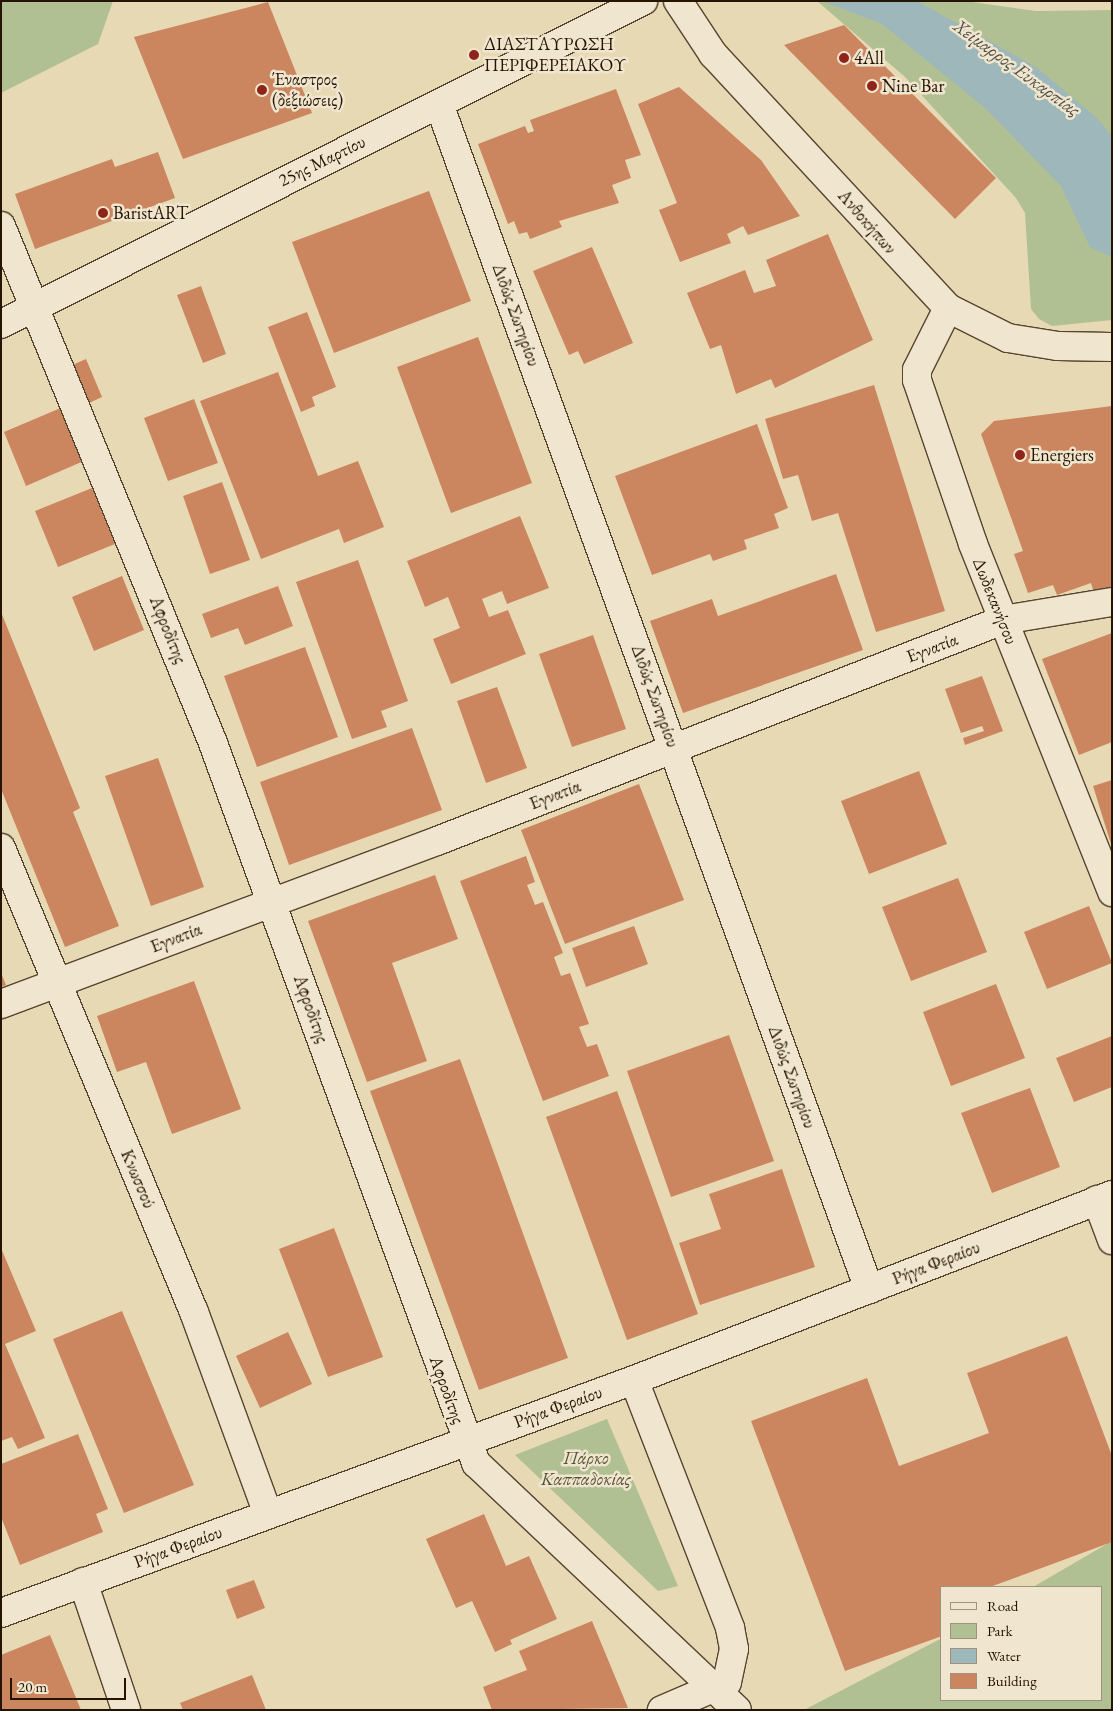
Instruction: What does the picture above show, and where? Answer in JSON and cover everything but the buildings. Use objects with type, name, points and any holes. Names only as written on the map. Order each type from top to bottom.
[{"type":"street","name":"25ης Μαρτίου","points":[[1,324],[643,1]]},
{"type":"street","name":"Ανθοκήπων","points":[[678,1],[713,54],[948,308],[1008,338],[1058,346],[1112,347]]},
{"type":"street","name":"Διδώς Σωτηρίου","points":[[439,104],[869,1289]]},
{"type":"street","name":"Αφροδίτης","points":[[1,226],[206,725],[272,902],[466,1441],[476,1463],[495,1484],[737,1710]]},
{"type":"street","name":"Δωδεκανήσου","points":[[948,308],[917,370],[917,380],[1003,620],[1112,892]]},
{"type":"street","name":"Εγνατία","points":[[1,1004],[674,748],[1003,620],[1112,602]]},
{"type":"street","name":"Κνωσσού","points":[[1,848],[194,1312],[268,1514]]},
{"type":"street","name":"Ρήγα Φεραίου","points":[[3,1609],[83,1582],[634,1380],[1104,1198]]},
{"type":"street","points":[[1104,1198],[1112,1240]]},
{"type":"street","points":[[634,1380],[730,1628],[732,1674],[716,1690],[662,1710]]},
{"type":"street","points":[[83,1582],[126,1710]]},
{"type":"green space","points":[[1,1],[113,1],[98,44],[1,93]]},
{"type":"green space","points":[[817,1],[965,1],[1036,11],[1112,10],[1112,320],[1052,326],[1039,319],[1031,309],[1025,213],[1016,198],[905,77]]},
{"type":"green space","name":"Πάρκο Καππαδοκίας","points":[[607,1419],[678,1586],[658,1591],[515,1455]]},
{"type":"green space","points":[[1112,1541],[1112,1710],[804,1710],[940,1639],[940,1701],[1103,1701],[1103,1586],[1035,1586]]},
{"type":"water","name":"Χείμαρρος Ευκαρπίας","points":[[822,1],[917,1],[1036,67],[1097,118],[1112,136],[1112,257],[1090,247],[1061,186],[985,108],[882,24]]},
{"type":"place","name":"ΔΙΑΣΤΑΥΡΩΣΗ ΠΕΡΙΦΕΡΕΙΑΚΟΥ","points":[[474,55]]},
{"type":"place","name":"4All","points":[[844,58]]},
{"type":"place","name":"Nine Bar","points":[[872,86]]},
{"type":"place","name":"Έναστρος (δεξιώσεις)","points":[[262,90]]},
{"type":"place","name":"BaristART","points":[[103,213]]},
{"type":"place","name":"Energiers","points":[[1020,455]]}]
